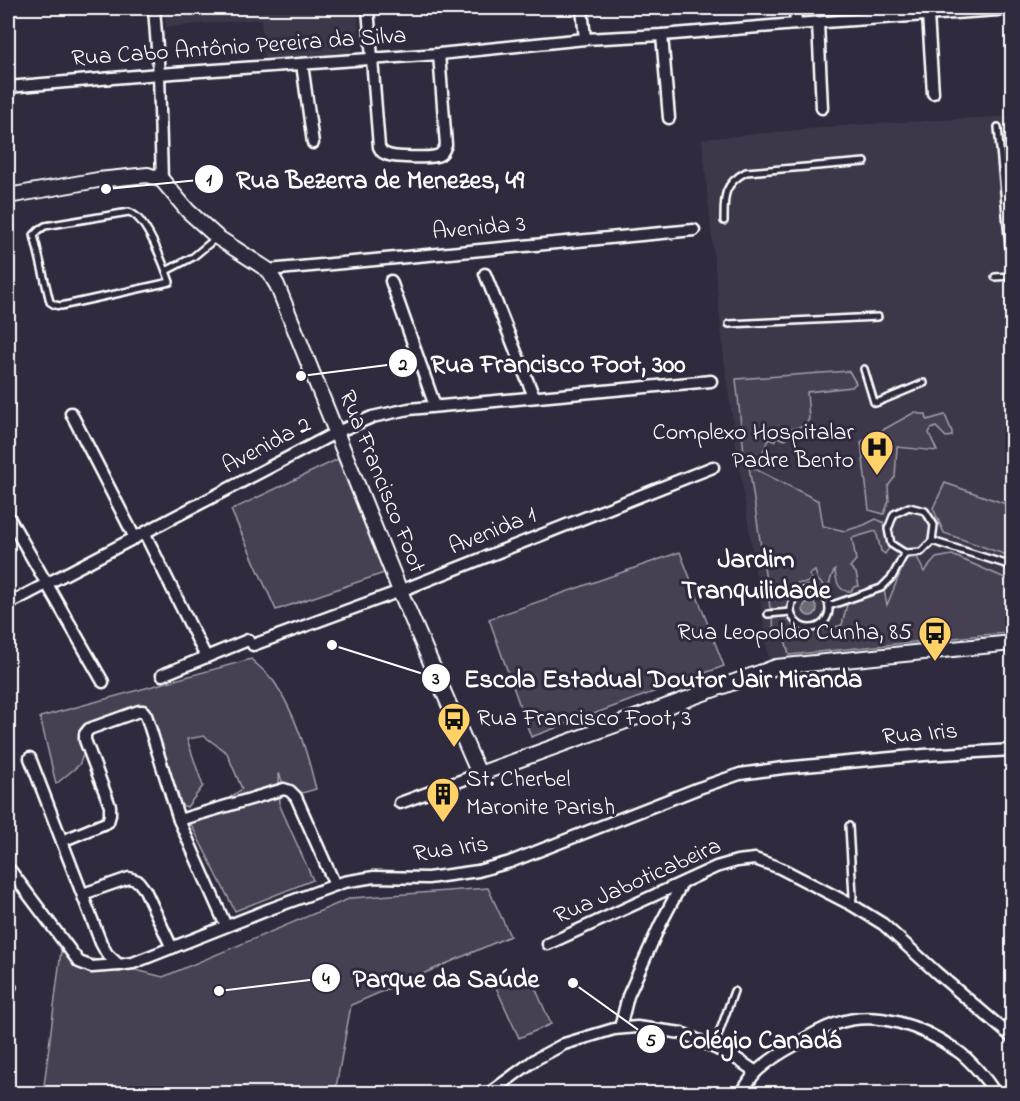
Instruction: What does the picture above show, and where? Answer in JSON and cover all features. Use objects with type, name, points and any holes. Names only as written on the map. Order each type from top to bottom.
[{"type":"street","points":[[8,196],[108,179],[148,175],[162,180],[159,74],[154,8]]},
{"type":"street","points":[[368,8],[379,147],[383,153],[390,156],[427,157],[436,156],[446,146],[439,54]]},
{"type":"street","points":[[582,8],[585,39]]},
{"type":"street","points":[[795,8],[796,24]]},
{"type":"street","name":"Rua Cabo Antônio Pereira da Silva","points":[[8,87],[439,54],[585,39],[1012,9]]},
{"type":"street","points":[[928,15],[933,93]]},
{"type":"street","points":[[818,23],[822,108]]},
{"type":"street","points":[[662,35],[669,118]]},
{"type":"street","points":[[302,64],[313,143]]},
{"type":"street","name":"Rua Francisco Foot","points":[[162,180],[188,211],[217,237],[268,270],[277,285],[400,591],[479,774]]},
{"type":"street","name":"Avenida 3","points":[[268,270],[694,230]]},
{"type":"street","points":[[485,273],[534,397]]},
{"type":"street","points":[[391,281],[435,406]]},
{"type":"street","name":"Avenida 2","points":[[8,604],[337,432],[372,417],[435,406],[711,381]]},
{"type":"street","points":[[70,413],[206,657]]},
{"type":"street","name":"Avenida 1","points":[[162,675],[206,657],[400,591],[713,468]]},
{"type":"street","points":[[8,516],[103,682]]},
{"type":"street","points":[[400,802],[776,667],[1012,643]]},
{"type":"street","points":[[62,841],[108,822],[110,815],[110,806],[85,740],[88,729],[143,711],[179,820],[226,926]]},
{"type":"street","name":"Rua Iris","points":[[8,870],[79,962],[92,967],[119,965],[133,963],[344,882],[374,877],[428,878],[478,871],[510,862],[740,774],[924,755],[1012,750]]},
{"type":"street","points":[[30,758],[106,954],[119,965]]},
{"type":"street","points":[[179,820],[284,789],[290,791],[296,797],[335,885]]},
{"type":"street","name":"Rua Jaboticabeira","points":[[548,944],[716,867],[737,861],[755,860],[780,868],[852,905],[883,924],[1012,1036]]},
{"type":"street","points":[[83,894],[129,878],[138,881],[145,890],[171,948]]},
{"type":"street","points":[[620,1028],[628,996],[681,885]]},
{"type":"street","points":[[741,1094],[756,1072],[786,1050],[808,1036],[837,1023],[857,1019],[899,1022],[932,1035],[958,1051],[987,1080],[996,1094]]},
{"type":"street","points":[[488,1094],[536,1059],[564,1044],[620,1028],[637,1027],[682,1033],[734,1057],[756,1072]]},
{"type":"lane","points":[[995,277],[1012,278],[998,126]]},
{"type":"lane","points":[[724,220],[724,195],[735,178],[746,172],[866,162]]},
{"type":"lane","points":[[129,212],[135,213],[156,247],[166,271],[170,282],[61,306],[55,305],[50,302],[34,235],[45,226],[129,212]]},
{"type":"lane","points":[[166,271],[193,257],[217,237]]},
{"type":"lane","points":[[729,324],[878,317]]},
{"type":"lane","points":[[864,369],[873,402],[876,403],[924,383]]},
{"type":"lane","points":[[909,507],[925,511],[934,525],[932,541],[921,552],[905,554],[891,544],[888,528],[894,514],[909,507]]},
{"type":"lane","points":[[932,541],[1012,566]]},
{"type":"lane","points":[[829,606],[880,588],[892,577],[905,554]]},
{"type":"lane","points":[[813,590],[823,595],[829,606],[827,618],[819,626],[807,628],[796,623],[791,612],[793,600],[801,592],[813,590]]},
{"type":"lane","points":[[768,614],[791,612]]},
{"type":"lane","points":[[849,826],[852,905]]},
{"type":"lane","points":[[714,1047],[734,991]]},
{"type":"shaded area","points":[[165,8],[357,8],[359,39],[349,53],[264,59],[261,19],[166,27]]},
{"type":"shaded area","name":"Complexo Hospitalar Padre Bento","points":[[1012,116],[1012,634],[769,660],[726,377],[702,139],[852,125]]},
{"type":"shaded area","points":[[849,371],[856,383],[852,387],[807,392],[809,419],[804,426],[792,429],[796,433],[785,440],[777,437],[774,441],[769,439],[759,460],[750,458],[744,452],[736,379]]},
{"type":"shaded area","points":[[915,412],[926,414],[927,420],[945,415],[952,436],[946,437],[936,427],[929,433],[937,451],[897,447],[895,477],[888,486],[889,501],[884,514],[869,510],[861,442]]},
{"type":"shaded area","points":[[338,459],[384,573],[276,610],[231,510]]},
{"type":"shaded area","points":[[749,466],[819,501],[823,526],[845,531],[876,519],[883,522],[891,545],[885,554],[881,551],[876,531],[852,538],[856,560],[850,567],[856,573],[859,586],[854,587],[851,591],[840,588],[835,570],[827,589],[818,580],[815,571],[809,575],[812,579],[806,583],[797,583],[795,596],[785,608],[781,611],[770,608]]},
{"type":"shaded area","points":[[945,483],[1012,506],[1012,557],[944,533],[933,508]]},
{"type":"shaded area","points":[[910,509],[923,513],[932,526],[931,539],[920,551],[908,551],[896,545],[889,529],[896,514]]},
{"type":"shaded area","points":[[680,552],[724,666],[531,737],[489,619]]},
{"type":"shaded area","points":[[952,555],[1012,581],[1012,632],[789,655],[784,635],[774,636],[773,618],[789,616],[801,627],[813,631],[842,625],[847,604],[884,590],[887,605],[906,559],[917,557],[924,572],[936,558]]},
{"type":"shaded area","points":[[810,602],[815,604],[817,609],[815,614],[810,616],[805,614],[803,609],[805,604]]},
{"type":"shaded area","points":[[251,659],[273,680],[282,695],[295,721],[309,761],[316,789],[288,797],[279,773],[280,806],[313,880],[235,911],[191,824],[242,789],[227,753],[204,736],[187,739],[203,786],[187,807],[181,805],[144,716],[92,734],[79,765],[56,784],[40,717]]},
{"type":"shaded area","points":[[488,888],[510,936],[351,1005],[335,1093],[43,1094],[61,951],[163,977],[351,898]]},
{"type":"shaded area","points":[[527,969],[551,1024],[519,1038],[494,983]]},
{"type":"place","name":"Rua Bezerra de Menezes, 49","points":[[106,189]]},
{"type":"place","name":"Rua Francisco Foot, 300","points":[[301,376]]},
{"type":"place","name":"Complexo Hospitalar Padre Bento","points":[[877,476]]},
{"type":"place","name":"Escola Estadual Doutor Jair Miranda","points":[[332,645]]},
{"type":"place","name":"Rua Leopoldo Cunha, 85","points":[[935,662]]},
{"type":"place","name":"Rua Francisco Foot, 3","points":[[454,748]]},
{"type":"place","name":"St. Cherbel Maronite Parish","points":[[443,823]]},
{"type":"place","name":"Colégio Canadá","points":[[573,983]]},
{"type":"place","name":"Parque da Saúde","points":[[219,991]]},
{"type":"district","name":"Jardim Tranquilidade","points":[[756,576]]}]
